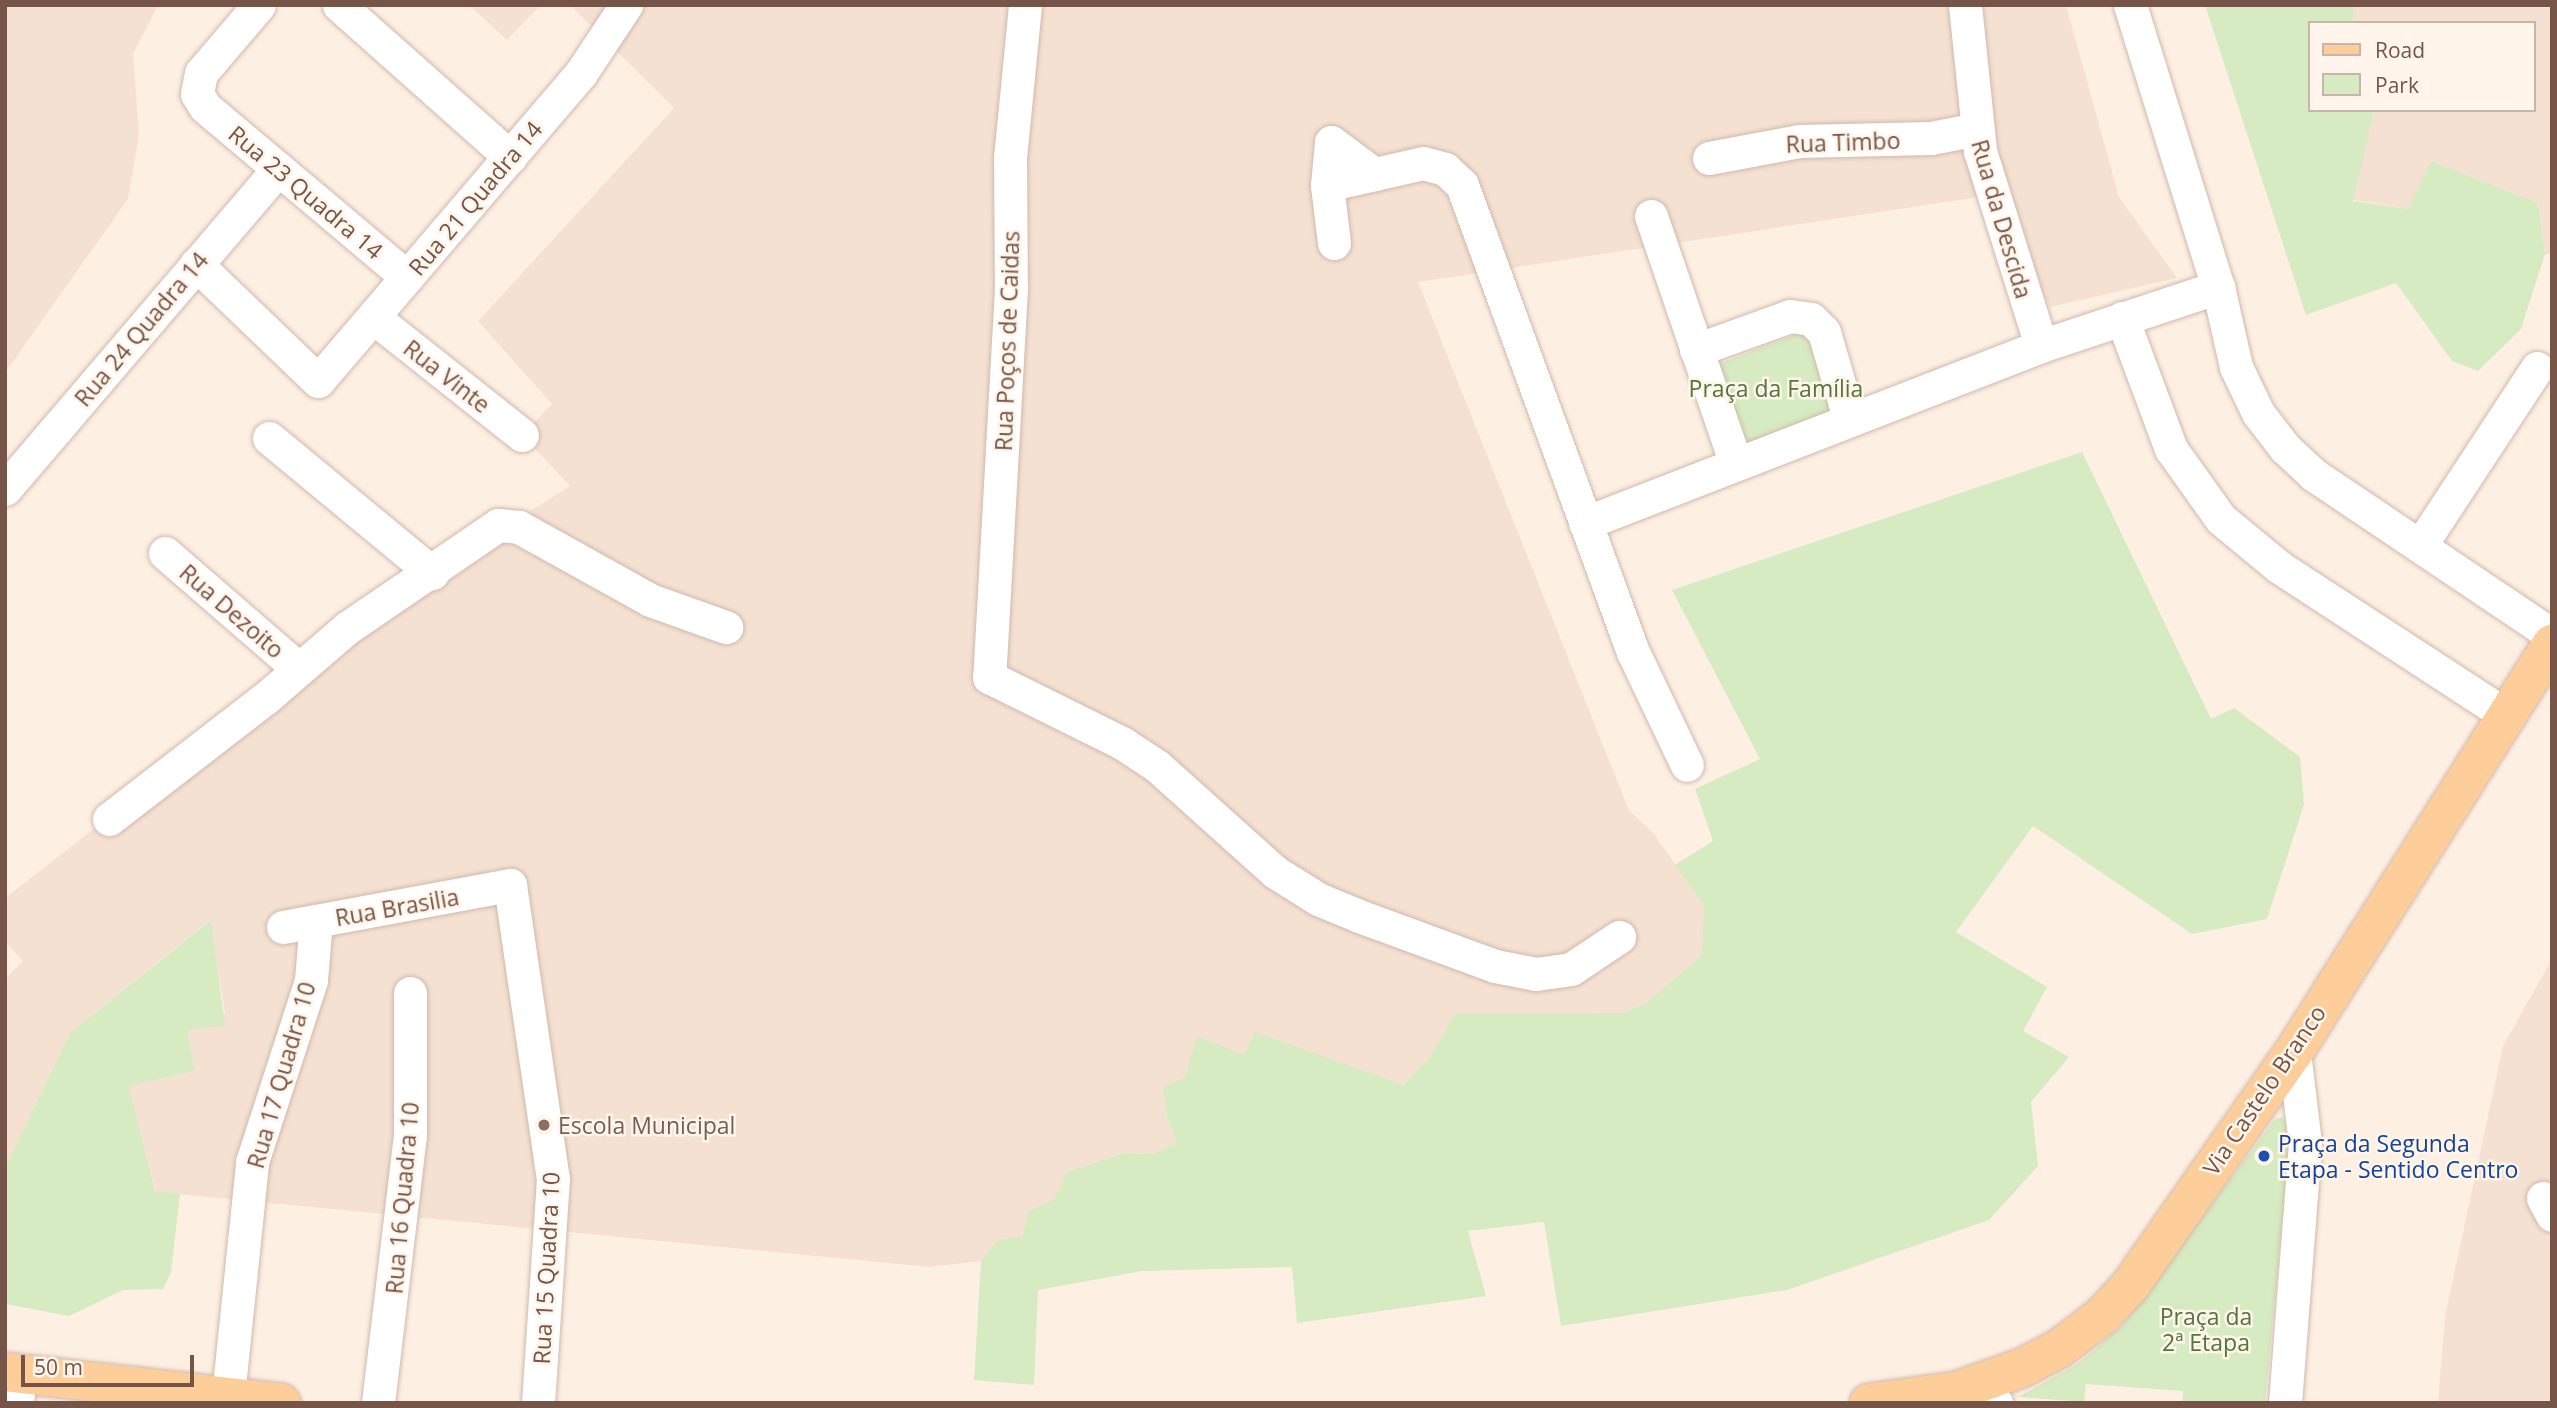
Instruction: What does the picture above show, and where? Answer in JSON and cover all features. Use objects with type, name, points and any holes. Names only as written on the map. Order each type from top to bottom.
[{"type":"main road","name":"Via Castelo Branco","points":[[1869,1403],[1908,1401],[1957,1391],[2036,1360],[2102,1316],[2130,1286],[2294,1052],[2552,643]]},
{"type":"main road","points":[[14,1383],[228,1396],[281,1403]]},
{"type":"street","name":"Rua 23 Quadra 14","points":[[259,5],[201,73],[197,94],[205,107],[407,277]]},
{"type":"street","points":[[339,5],[510,157]]},
{"type":"street","name":"Rua Poços de Caidas","points":[[1025,5],[1010,157],[1011,288],[989,677],[1122,743],[1157,766],[1275,872],[1318,900],[1482,962],[1536,974],[1571,969],[1619,937]]},
{"type":"street","name":"Rua da Descida","points":[[1965,5],[1977,129],[1998,215],[2041,346]]},
{"type":"street","points":[[2130,5],[2218,288],[2236,367],[2258,413],[2285,448],[2314,475],[2552,635]]},
{"type":"street","name":"Rua 21 Quadra 14","points":[[196,264],[318,381],[580,73],[625,7]]},
{"type":"street","name":"Rua Timbo","points":[[1709,158],[1799,141],[1931,138],[1977,129]]},
{"type":"street","points":[[1334,243],[1327,185],[1402,166],[1437,164],[1462,185],[1633,652],[1687,765]]},
{"type":"street","name":"Rua 24 Quadra 14","points":[[5,489],[278,169]]},
{"type":"street","points":[[1651,216],[1735,462]]},
{"type":"street","points":[[1585,523],[1735,462],[2041,346],[2218,288]]},
{"type":"street","points":[[1696,350],[1790,316],[1811,319],[1824,332],[1849,418]]},
{"type":"street","name":"Rua Vinte","points":[[373,317],[522,435]]},
{"type":"street","points":[[2122,318],[2171,449],[2221,519],[2300,581],[2508,716]]},
{"type":"street","points":[[2420,546],[2537,368]]},
{"type":"street","points":[[269,438],[432,573]]},
{"type":"street","points":[[109,818],[347,628],[432,573],[487,531],[510,524],[650,600],[726,627]]},
{"type":"street","name":"Rua Dezoito","points":[[165,553],[299,669]]},
{"type":"street","name":"Rua Brasilia","points":[[283,927],[510,885]]},
{"type":"street","name":"Rua 15 Quadra 10","points":[[510,885],[553,1178],[538,1403]]},
{"type":"street","name":"Rua 17 Quadra 10","points":[[228,1396],[253,1162],[311,979],[316,921]]},
{"type":"street","name":"Rua 16 Quadra 10","points":[[378,1403],[410,1136],[410,993]]},
{"type":"street","points":[[2285,1403],[2305,1143],[2294,1052]]},
{"type":"street","points":[[1957,1391],[1996,1403]]},
{"type":"shaded area","points":[[5,5],[158,5],[133,54],[139,135],[128,199],[5,373]]},
{"type":"shaded area","points":[[469,5],[541,5],[507,40]]},
{"type":"shaded area","points":[[570,5],[2066,5],[2119,197],[2177,278],[2050,307],[1992,195],[1418,282],[1629,810],[1654,834],[1704,905],[1703,955],[1646,1003],[1622,1013],[1455,1014],[1431,1055],[1404,1085],[1256,1033],[1244,1055],[1185,1078],[1166,1114],[1177,1143],[1153,1154],[1124,1153],[1067,1172],[1054,1200],[1028,1211],[1022,1237],[998,1241],[981,1261],[929,1267],[156,1192],[128,1086],[195,1071],[187,1030],[225,1014],[210,920],[70,1033],[5,1167],[5,979],[23,961],[5,942],[5,898],[299,669],[432,573],[570,486],[522,435],[552,404],[478,321],[674,108]]},
{"type":"shaded area","points":[[2353,5],[2552,5],[2552,254],[2545,254],[2538,203],[2431,161],[2409,209],[2353,200],[2364,112],[2536,112],[2536,21],[2352,21]]},
{"type":"shaded area","points":[[2552,959],[2552,1403],[2438,1403],[2445,1316],[2503,1046]]},
{"type":"green space","points":[[2205,5],[2353,5],[2353,21],[2308,21],[2308,112],[2374,112],[2353,201],[2408,209],[2431,161],[2538,203],[2545,254],[2521,329],[2478,371],[2452,361],[2396,283],[2306,315]]},
{"type":"green space","name":"Praça da Família","points":[[1807,330],[1837,409],[1745,445],[1715,365]]},
{"type":"green space","points":[[2082,452],[2211,719],[2234,708],[2300,757],[2304,804],[2267,919],[2192,934],[2033,826],[1956,932],[2047,987],[2023,1031],[2069,1057],[2031,1102],[2038,1166],[1989,1220],[1787,1290],[1561,1326],[1544,1222],[1468,1231],[1486,1296],[1297,1323],[1292,1267],[1142,1271],[1038,1290],[1034,1385],[974,1380],[981,1261],[998,1240],[1022,1237],[1028,1211],[1053,1200],[1067,1172],[1124,1153],[1153,1154],[1177,1143],[1166,1114],[1163,1086],[1185,1078],[1197,1036],[1244,1055],[1255,1032],[1404,1085],[1431,1055],[1455,1014],[1622,1013],[1646,1003],[1702,955],[1704,905],[1675,865],[1713,841],[1695,789],[1760,759],[1672,590]]},
{"type":"green space","points":[[211,920],[225,1025],[187,1030],[195,1071],[129,1086],[155,1191],[180,1193],[171,1272],[163,1289],[123,1290],[69,1316],[5,1304],[5,1167],[70,1033]]},
{"type":"green space","name":"Praça da 2ª Etapa","points":[[2282,1117],[2291,1130],[2265,1403],[2182,1403],[2183,1391],[2086,1384],[2084,1402],[2018,1397],[2077,1364],[2122,1326],[2274,1120]]},
{"type":"place","name":"Escola Municipal","points":[[544,1125]]},
{"type":"place","name":"Praça da Segunda Etapa - Sentido Centro","points":[[2264,1156]]}]
